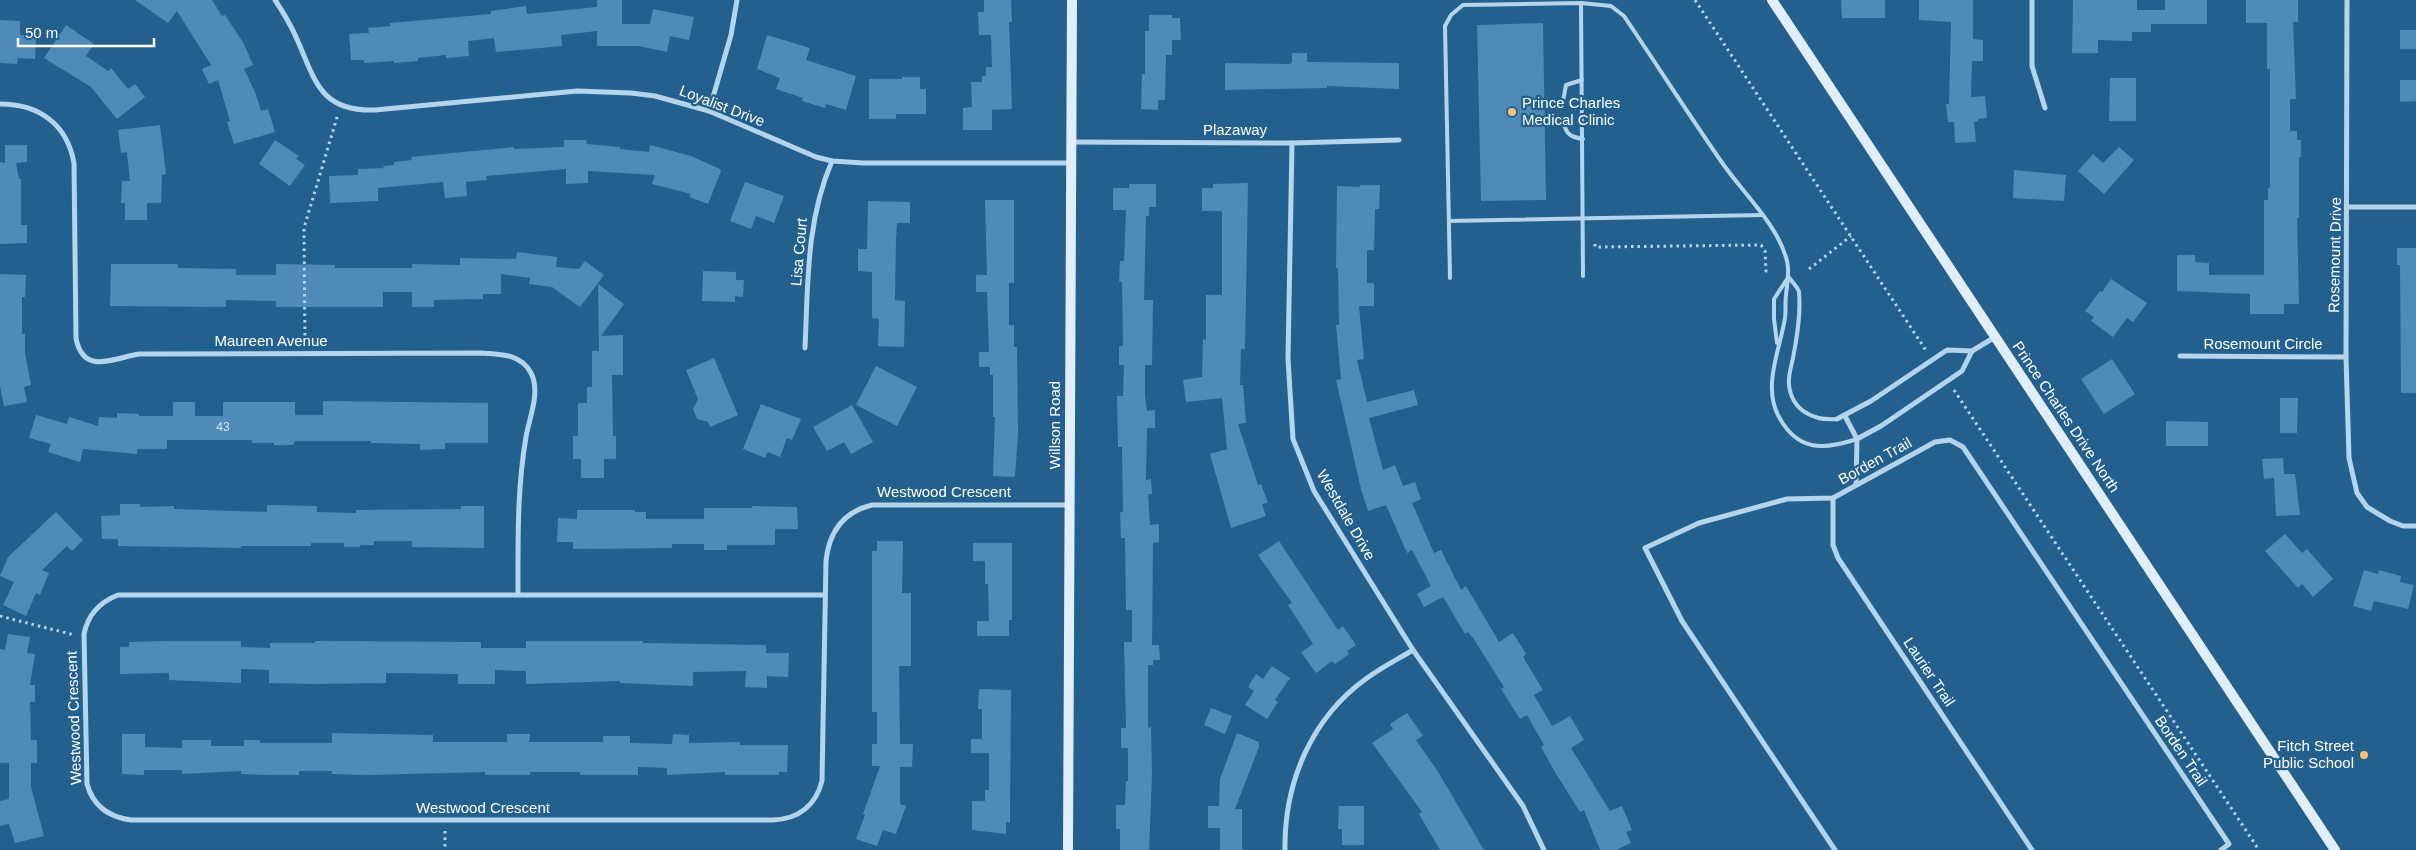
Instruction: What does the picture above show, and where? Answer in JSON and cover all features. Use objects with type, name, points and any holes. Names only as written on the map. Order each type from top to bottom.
[{"type":"main road","name":"Willson Road","points":[[1068,850],[1072,0]]},
{"type":"main road","name":"Prince Charles Drive North","points":[[1772,0],[2335,850]]},
{"type":"street","points":[[275,0],[288,20],[316,85],[328,98],[340,106]]},
{"type":"street","points":[[709,111],[729,42],[737,0]]},
{"type":"street","points":[[2032,0],[2032,66],[2045,108]]},
{"type":"street","name":"Rosemount Drive","points":[[2347,0],[2348,207],[2346,357],[2349,458],[2357,493],[2367,507],[2390,521],[2403,526],[2416,526]]},
{"type":"street","name":"Loyalist Drive","points":[[340,106],[359,110],[375,110],[577,91],[604,91],[655,96],[709,111],[802,152],[832,161],[863,163],[1070,162]]},
{"type":"street","name":"Maureen Avenue","points":[[0,104],[29,107],[48,117],[63,133],[72,152],[76,338],[80,350],[86,357],[103,363],[138,354],[501,354],[518,359],[527,367],[533,378],[535,390],[523,456],[519,493],[518,594]]},
{"type":"street","name":"Plazaway","points":[[1071,142],[1292,143],[1399,140]]},
{"type":"street","name":"Westdale Drive","points":[[1292,143],[1288,359],[1293,439],[1314,491],[1413,650],[1523,806],[1544,850]]},
{"type":"street","name":"Lisa Court","points":[[805,348],[810,238],[821,187],[832,161]]},
{"type":"street","points":[[2348,207],[2416,207]]},
{"type":"street","points":[[1837,419],[1845,416],[1947,350],[1972,351],[1995,337]]},
{"type":"street","points":[[1857,439],[1881,426],[1964,370],[1972,351]]},
{"type":"street","name":"Rosemount Circle","points":[[2180,356],[2346,357]]},
{"type":"street","points":[[1845,416],[1857,439],[1856,485]]},
{"type":"street","name":"Borden Trail","points":[[1835,850],[1682,621],[1645,548],[1699,523],[1787,499],[1833,498],[1935,442],[1950,440],[1963,447],[2229,844],[2221,850]]},
{"type":"street","name":"Laurier Trail","points":[[1833,498],[1833,545],[1838,558],[2032,850]]},
{"type":"street","name":"Westwood Crescent","points":[[824,595],[126,594],[111,598],[98,606],[89,619],[84,638],[87,784],[92,798],[109,814],[131,820],[773,820],[796,816],[813,802],[822,781],[824,595],[827,553],[831,536],[841,521],[864,507],[881,504],[1070,505]]},
{"type":"street","points":[[1286,850],[1286,818],[1292,786],[1304,754],[1316,733],[1330,712],[1353,688],[1380,669],[1413,650]]},
{"type":"lane","points":[[1581,3],[1583,276]]},
{"type":"lane","points":[[1450,278],[1445,26],[1448,20],[1463,5],[1581,3],[1611,6],[1624,16],[1722,162],[1774,230],[1782,245],[1788,262],[1788,276],[1785,316],[1778,345],[1772,395],[1779,417],[1800,441],[1814,446],[1840,444],[1857,439]]},
{"type":"lane","points":[[1563,101],[1566,85],[1582,80]]},
{"type":"lane","points":[[1563,121],[1566,132],[1571,137],[1583,139]]},
{"type":"lane","points":[[1449,221],[1762,215]]},
{"type":"lane","points":[[1778,345],[1774,319],[1774,299],[1788,276]]},
{"type":"lane","points":[[1788,276],[1799,291],[1798,326],[1789,378],[1792,396],[1803,412],[1810,416],[1819,419],[1837,419]]},
{"type":"path","points":[[1695,0],[1933,360]]},
{"type":"path","points":[[305,354],[304,228],[340,106]]},
{"type":"path","points":[[1810,269],[1851,236]]},
{"type":"path","points":[[1594,239],[1595,247],[1761,245],[1765,251],[1766,271],[1768,271]]},
{"type":"path","points":[[1948,381],[2260,850]]},
{"type":"path","points":[[0,616],[84,638]]},
{"type":"path","points":[[445,820],[445,850]]},
{"type":"building","points":[[135,0],[212,0],[222,16],[225,15],[244,44],[253,65],[244,69],[255,92],[261,111],[268,109],[275,132],[234,144],[227,122],[230,121],[218,80],[209,84],[202,69],[211,65],[177,11],[168,23]]},
{"type":"building","points":[[597,0],[622,0],[622,24],[650,24],[653,9],[694,17],[689,40],[670,36],[667,52],[639,46],[597,46],[597,31],[561,35],[562,46],[496,52],[494,38],[468,41],[469,56],[446,58],[446,55],[418,58],[418,61],[394,63],[394,61],[364,63],[364,60],[351,60],[349,34],[369,33],[368,28],[391,26],[390,23],[491,14],[491,11],[526,6],[527,14],[597,7]]},
{"type":"building","points":[[984,0],[1011,0],[1012,22],[1009,22],[1012,109],[992,110],[992,130],[963,130],[963,108],[972,107],[971,82],[982,82],[982,76],[986,76],[986,67],[992,67],[991,35],[979,35],[978,12],[984,12]]},
{"type":"building","points":[[1841,0],[1885,0],[1885,18],[1842,18]]},
{"type":"building","points":[[1919,0],[1973,0],[1973,39],[1983,40],[1983,61],[1972,61],[1971,97],[1985,96],[1987,118],[1978,119],[1978,121],[1974,122],[1976,142],[1955,143],[1954,122],[1948,122],[1946,104],[1949,104],[1951,22],[1919,20]]},
{"type":"building","points":[[2073,0],[2137,0],[2137,10],[2165,10],[2165,0],[2207,0],[2207,24],[2151,24],[2151,32],[2132,32],[2132,41],[2098,40],[2098,53],[2072,53]]},
{"type":"building","points":[[2246,0],[2298,0],[2298,22],[2293,22],[2296,99],[2290,99],[2290,131],[2297,131],[2297,140],[2301,140],[2301,157],[2299,157],[2299,218],[2297,218],[2299,304],[2284,304],[2284,314],[2250,314],[2250,294],[2177,291],[2177,255],[2195,255],[2195,262],[2209,263],[2209,275],[2264,275],[2264,200],[2268,200],[2268,188],[2270,188],[2270,69],[2267,69],[2267,23],[2246,23]]},
{"type":"building","points":[[1149,15],[1172,15],[1172,18],[1180,18],[1181,40],[1172,40],[1172,55],[1166,55],[1165,100],[1158,100],[1158,110],[1141,109],[1142,74],[1145,74],[1145,31],[1149,31]]},
{"type":"building","points":[[0,20],[20,21],[20,35],[36,36],[35,59],[18,58],[17,64],[0,63]]},
{"type":"building","name":"Prince Charles Medical Clinic","points":[[1543,23],[1546,200],[1481,201],[1477,25]]},
{"type":"building","points":[[66,25],[94,44],[86,56],[108,71],[111,68],[128,89],[135,84],[145,97],[117,119],[91,87],[44,58]]},
{"type":"building","points":[[2400,30],[2416,30],[2416,49],[2400,49]]},
{"type":"building","points":[[767,35],[810,48],[806,60],[856,76],[846,110],[826,104],[825,108],[802,101],[803,98],[776,89],[780,78],[757,69]]},
{"type":"building","points":[[1292,53],[1307,53],[1307,62],[1399,63],[1399,89],[1327,86],[1327,88],[1225,90],[1225,63],[1289,64],[1292,63]]},
{"type":"building","points":[[902,77],[920,77],[920,89],[926,89],[926,114],[896,114],[896,119],[869,119],[869,79],[902,79]]},
{"type":"building","points":[[2110,78],[2136,78],[2136,121],[2109,121]]},
{"type":"building","points":[[2400,80],[2416,80],[2416,101],[2400,102]]},
{"type":"building","points":[[160,125],[166,174],[162,175],[161,203],[147,203],[147,220],[125,220],[125,203],[121,203],[122,181],[130,181],[127,152],[121,153],[118,130]]},
{"type":"building","points":[[275,140],[299,156],[296,159],[305,165],[290,186],[259,164]]},
{"type":"building","points":[[564,140],[586,140],[587,144],[649,152],[650,145],[691,156],[721,171],[708,204],[689,197],[691,194],[652,184],[655,175],[588,171],[588,183],[566,184],[566,169],[486,176],[487,180],[466,182],[467,196],[445,198],[443,182],[378,188],[378,201],[330,203],[329,176],[358,175],[358,169],[384,168],[383,166],[394,165],[394,162],[412,160],[411,157],[514,147],[514,149],[564,147]]},
{"type":"building","points":[[5,145],[27,145],[27,162],[16,163],[19,179],[21,179],[21,225],[27,225],[27,243],[0,244],[0,162],[5,163]]},
{"type":"building","points":[[2119,147],[2134,160],[2104,194],[2078,171],[2093,154],[2103,163]]},
{"type":"building","points":[[2014,170],[2066,175],[2064,201],[2013,198]]},
{"type":"building","points":[[745,182],[784,196],[774,223],[756,216],[751,229],[730,221]]},
{"type":"building","points":[[1248,183],[1245,349],[1241,349],[1240,385],[1243,385],[1246,423],[1238,424],[1258,485],[1261,484],[1268,503],[1262,504],[1266,516],[1231,528],[1210,454],[1227,449],[1222,398],[1186,402],[1183,380],[1202,377],[1203,339],[1206,340],[1206,295],[1222,295],[1222,211],[1202,211],[1202,188],[1213,188],[1213,184]]},
{"type":"building","points":[[1129,184],[1156,184],[1156,207],[1149,207],[1149,216],[1146,216],[1144,300],[1153,300],[1152,365],[1145,365],[1145,396],[1147,411],[1155,410],[1155,428],[1147,428],[1146,480],[1151,479],[1152,494],[1148,494],[1150,525],[1159,524],[1159,542],[1153,543],[1152,645],[1159,645],[1160,660],[1153,660],[1153,665],[1148,665],[1148,728],[1151,727],[1152,775],[1149,850],[1120,850],[1120,829],[1116,829],[1116,805],[1125,805],[1126,781],[1128,781],[1128,748],[1121,748],[1121,728],[1126,728],[1124,642],[1132,642],[1132,610],[1126,610],[1125,538],[1121,538],[1120,512],[1123,512],[1122,447],[1118,447],[1117,396],[1123,396],[1124,365],[1119,365],[1119,346],[1123,346],[1122,282],[1119,281],[1120,261],[1124,261],[1126,210],[1113,210],[1113,188],[1129,188]]},
{"type":"building","points":[[1360,185],[1380,185],[1379,209],[1375,209],[1374,250],[1367,250],[1367,283],[1374,283],[1374,306],[1359,306],[1364,359],[1357,360],[1367,402],[1414,390],[1418,405],[1369,418],[1383,470],[1395,465],[1403,486],[1415,482],[1421,499],[1412,503],[1434,553],[1441,550],[1461,590],[1466,586],[1499,642],[1513,633],[1526,654],[1523,657],[1543,690],[1534,695],[1552,726],[1570,716],[1584,740],[1571,748],[1610,811],[1622,806],[1632,830],[1626,832],[1631,843],[1616,850],[1600,850],[1584,810],[1580,812],[1555,772],[1541,747],[1544,745],[1527,715],[1520,719],[1501,689],[1504,687],[1473,638],[1468,632],[1465,634],[1443,597],[1424,607],[1417,594],[1431,586],[1412,550],[1407,553],[1386,505],[1368,511],[1361,489],[1336,380],[1341,379],[1336,325],[1339,325],[1338,268],[1336,268],[1337,186],[1360,187]]},
{"type":"building","points":[[985,200],[1014,200],[1014,283],[1009,283],[1009,325],[1014,325],[1014,347],[1017,347],[1018,434],[1015,477],[993,476],[995,417],[993,417],[993,375],[990,375],[990,367],[979,367],[979,352],[989,352],[987,292],[976,292],[976,275],[987,275]]},
{"type":"building","points":[[868,201],[910,202],[910,223],[897,223],[896,239],[895,300],[905,301],[904,347],[878,346],[879,319],[872,318],[872,272],[858,271],[858,249],[867,249]]},
{"type":"building","points":[[2397,248],[2416,248],[2416,393],[2401,393],[2400,265],[2397,265]]},
{"type":"building","points":[[517,252],[557,257],[556,267],[579,269],[585,261],[604,275],[580,307],[552,287],[529,284],[530,278],[501,274],[501,294],[483,294],[483,299],[434,300],[434,307],[412,307],[412,292],[383,292],[383,307],[276,307],[276,301],[226,300],[226,307],[110,306],[111,264],[178,264],[178,268],[236,269],[236,275],[276,275],[276,264],[335,265],[335,268],[412,268],[412,264],[460,265],[460,258],[516,259]]},
{"type":"building","points":[[703,271],[736,272],[736,280],[744,280],[743,297],[735,296],[735,302],[702,301]]},
{"type":"building","points":[[0,274],[26,275],[25,297],[22,297],[22,334],[25,334],[25,353],[31,385],[24,387],[27,402],[4,406],[0,386]]},
{"type":"building","points":[[2111,279],[2147,303],[2133,322],[2127,318],[2113,337],[2091,321],[2094,317],[2085,311]]},
{"type":"building","points":[[598,284],[624,304],[601,336],[623,335],[623,375],[612,375],[613,436],[616,436],[616,459],[604,459],[604,478],[581,478],[581,459],[573,459],[573,436],[578,436],[578,403],[587,403],[587,387],[592,387],[592,351],[599,351]]},
{"type":"building","points":[[714,358],[738,415],[710,427],[708,422],[697,419],[693,409],[698,399],[686,370]]},
{"type":"building","points":[[2112,359],[2135,394],[2104,414],[2081,379]]},
{"type":"building","points":[[876,366],[917,387],[897,426],[856,405]]},
{"type":"building","points":[[2280,398],[2298,398],[2297,433],[2280,433]]},
{"type":"building","points":[[323,401],[488,403],[488,443],[445,443],[445,449],[420,450],[420,444],[371,443],[371,441],[295,441],[293,445],[274,445],[274,443],[252,443],[252,440],[167,440],[167,449],[137,449],[137,454],[83,449],[80,462],[48,452],[51,444],[29,438],[36,415],[67,424],[69,417],[98,426],[99,417],[117,418],[117,413],[139,414],[139,416],[173,416],[173,402],[195,402],[195,416],[223,416],[223,402],[295,402],[295,415],[323,415]]},
{"type":"building","points":[[761,404],[801,419],[792,440],[787,438],[780,457],[768,452],[765,458],[743,449]]},
{"type":"building","points":[[852,405],[873,442],[851,454],[844,442],[827,451],[813,427]]},
{"type":"building","points":[[2166,421],[2208,422],[2208,446],[2166,446]]},
{"type":"building","points":[[2283,458],[2284,474],[2295,474],[2300,515],[2276,516],[2274,478],[2264,479],[2262,459]]},
{"type":"building","points":[[120,504],[140,504],[140,507],[174,506],[174,509],[267,512],[267,505],[317,506],[317,512],[356,513],[356,510],[461,509],[461,506],[484,506],[484,548],[412,547],[412,541],[374,541],[374,545],[360,545],[360,547],[344,547],[344,543],[311,543],[311,546],[241,546],[241,548],[118,546],[118,539],[102,539],[101,516],[120,515]]},
{"type":"building","points":[[752,506],[797,507],[798,529],[775,529],[775,545],[727,545],[727,550],[704,550],[704,544],[672,544],[672,548],[573,549],[573,542],[557,542],[558,518],[577,519],[577,510],[635,510],[635,512],[646,512],[646,519],[704,519],[704,508],[752,508]]},
{"type":"building","points":[[56,512],[83,540],[72,551],[67,546],[42,570],[49,573],[40,595],[36,593],[26,616],[3,605],[14,582],[0,576],[8,557]]},
{"type":"building","points":[[2285,534],[2302,553],[2307,549],[2333,579],[2313,597],[2302,584],[2298,588],[2265,551]]},
{"type":"building","points":[[877,541],[903,541],[902,593],[911,593],[911,666],[899,666],[900,744],[913,744],[912,767],[900,767],[900,804],[906,806],[896,834],[883,830],[877,846],[856,839],[880,766],[872,766],[872,744],[877,744],[877,712],[872,712],[872,551],[877,551]]},
{"type":"building","points":[[1279,541],[1338,630],[1343,626],[1356,645],[1347,651],[1349,654],[1335,664],[1332,661],[1316,673],[1301,652],[1313,644],[1288,605],[1292,603],[1258,555]]},
{"type":"building","points":[[973,543],[1012,543],[1012,620],[1009,620],[1009,636],[977,636],[977,621],[989,621],[988,584],[985,584],[985,561],[973,561]]},
{"type":"building","points":[[2364,570],[2378,574],[2379,570],[2401,576],[2400,582],[2414,585],[2408,609],[2374,601],[2371,611],[2353,606]]},
{"type":"building","points":[[8,634],[30,637],[27,653],[35,654],[30,685],[35,685],[35,702],[30,702],[31,740],[37,740],[37,763],[31,763],[31,787],[44,836],[15,843],[9,824],[0,826],[0,801],[9,799],[9,763],[0,763],[0,649],[5,650]]},
{"type":"building","points":[[241,641],[241,647],[270,648],[270,643],[315,643],[315,641],[481,642],[481,648],[526,648],[526,641],[643,641],[643,643],[766,645],[766,653],[789,653],[788,677],[767,676],[767,688],[745,687],[746,671],[693,672],[693,686],[620,683],[620,681],[526,684],[526,671],[495,670],[495,684],[458,684],[458,674],[386,673],[386,683],[315,684],[269,683],[269,670],[241,669],[241,683],[169,680],[169,673],[120,674],[120,647],[129,647],[129,642]]},
{"type":"building","points":[[1272,666],[1290,678],[1275,700],[1278,702],[1267,719],[1245,705],[1254,691],[1248,687],[1256,674],[1263,679]]},
{"type":"building","points":[[979,689],[1011,690],[1010,823],[1006,822],[1006,834],[972,830],[972,801],[985,801],[985,790],[989,790],[989,753],[971,753],[971,739],[982,739],[982,709],[978,709]]},
{"type":"building","points":[[1211,708],[1232,716],[1225,734],[1204,725]]},
{"type":"building","points":[[1407,713],[1423,736],[1416,740],[1437,770],[1484,850],[1440,850],[1419,814],[1422,812],[1372,743],[1393,729],[1390,724]]},
{"type":"building","points":[[332,733],[433,735],[433,742],[507,742],[507,734],[530,734],[529,742],[603,742],[603,736],[630,736],[630,743],[672,744],[673,734],[689,735],[689,743],[740,742],[740,745],[788,745],[787,772],[779,772],[779,775],[725,775],[725,772],[667,775],[667,768],[638,767],[638,775],[580,775],[580,772],[530,772],[530,775],[485,775],[485,772],[366,775],[332,774],[332,771],[299,771],[299,775],[273,775],[241,774],[241,771],[182,774],[182,770],[144,770],[144,775],[122,774],[122,734],[145,734],[145,747],[182,748],[182,740],[211,740],[211,746],[244,746],[244,740],[260,740],[260,743],[332,743]]},
{"type":"building","points":[[1237,733],[1259,742],[1259,747],[1235,809],[1242,809],[1242,850],[1220,850],[1220,828],[1208,828],[1208,806],[1219,806],[1220,779]]},
{"type":"building","points":[[1339,806],[1364,806],[1364,845],[1342,845],[1342,829],[1338,829]]},
{"type":"place","name":"Prince Charles Medical Clinic","points":[[1512,112]]},
{"type":"place","name":"Fitch Street Public School","points":[[2364,755]]}]
